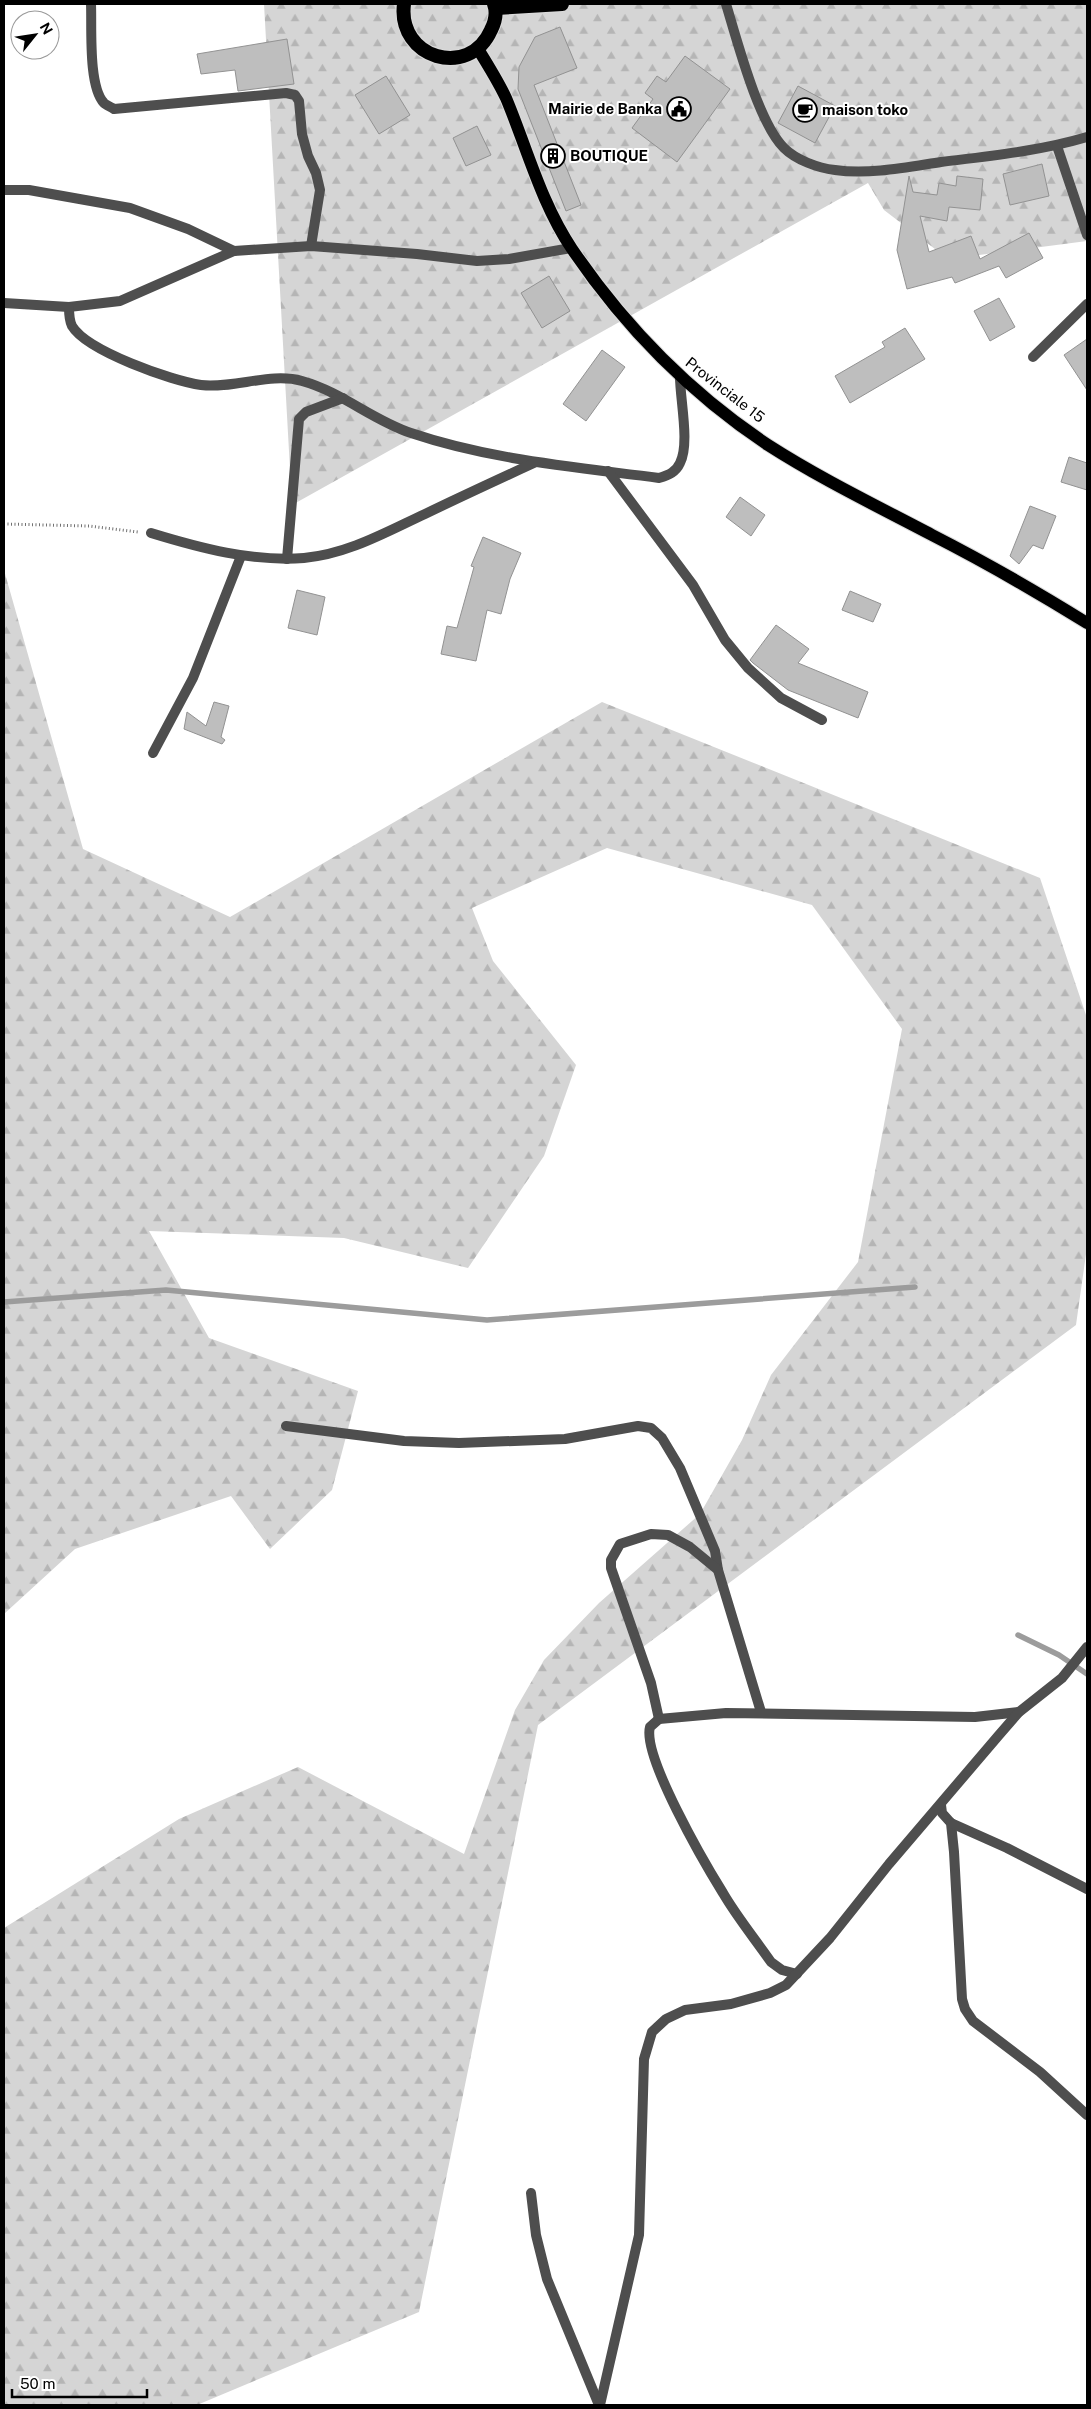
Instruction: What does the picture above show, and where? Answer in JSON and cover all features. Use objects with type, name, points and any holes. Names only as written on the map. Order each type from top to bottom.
[{"type":"highway","points":[[404,4],[403,14],[406,30],[416,44],[430,54],[446,58],[463,56],[478,49],[491,30],[495,6],[562,4]]},
{"type":"main road","name":"Provinciale 15","points":[[478,49],[506,97],[543,196],[571,248],[646,343],[680,377],[724,413],[768,445],[806,468],[1032,589],[1087,623]]},
{"type":"street","points":[[91,4],[92,67],[99,95],[104,103],[114,109],[236,96],[286,93],[295,95],[299,100],[302,134],[320,190],[311,246]]},
{"type":"street","points":[[726,4],[742,57],[770,129],[784,148],[803,161],[835,170],[868,170],[914,166],[1057,146],[1087,137]]},
{"type":"street","points":[[1057,146],[1087,234]]},
{"type":"street","points":[[4,190],[29,190],[130,208],[188,229],[234,251]]},
{"type":"street","points":[[4,303],[69,307],[120,301],[234,251],[311,246],[417,254],[477,261],[509,259],[571,248]]},
{"type":"street","points":[[1033,357],[1087,304]]},
{"type":"street","points":[[69,307],[72,326],[83,338],[114,357],[200,385],[221,385],[271,379],[300,380],[327,389],[385,424],[412,434],[494,455],[659,478],[672,474],[681,462],[684,444],[680,377]]},
{"type":"street","points":[[287,559],[299,419],[306,412],[343,398]]},
{"type":"street","points":[[151,533],[188,545],[242,556],[287,559],[339,552],[381,536],[536,462]]},
{"type":"street","points":[[608,471],[693,584],[724,640],[748,668],[781,698],[822,720]]},
{"type":"street","points":[[153,753],[193,678],[242,556]]},
{"type":"street","points":[[286,1426],[404,1441],[459,1443],[565,1439],[638,1426],[651,1428],[662,1438],[680,1468],[715,1551],[718,1570],[761,1712]]},
{"type":"street","points":[[660,1719],[651,1683],[611,1568],[611,1560],[620,1544],[629,1540],[651,1534],[668,1535],[690,1546],[718,1570]]},
{"type":"street","points":[[599,2405],[638,2235],[644,2058],[652,2032],[666,2019],[685,2010],[731,2004],[770,1993],[786,1985],[830,1938],[889,1864],[1019,1712],[1062,1678],[1084,1651]]},
{"type":"street","points":[[797,1974],[782,1970],[772,1962],[723,1894],[673,1800],[648,1741],[650,1727],[660,1719],[761,1712],[901,1717],[975,1717],[1019,1712]]},
{"type":"street","points":[[941,1805],[942,1812],[950,1824],[962,1999],[965,2009],[973,2021],[1040,2072],[1087,2115]]},
{"type":"street","points":[[950,1824],[1007,1848],[1087,1889]]},
{"type":"street","points":[[531,2193],[536,2235],[547,2279],[599,2405]]},
{"type":"path","points":[[4,524],[89,526],[151,533]]},
{"type":"green space","points":[[264,4],[1087,4],[1087,241],[948,259],[884,210],[868,183],[292,505]]},
{"type":"green space","points":[[4,570],[83,849],[230,917],[602,702],[1040,878],[1087,1018],[1087,1247],[1076,1325],[538,1725],[419,2312],[197,2405],[4,2405],[4,1928],[179,1819],[298,1767],[464,1854],[515,1710],[544,1660],[599,1603],[700,1514],[742,1440],[771,1375],[858,1262],[902,1029],[812,905],[607,848],[472,908],[493,961],[576,1065],[544,1156],[468,1268],[344,1238],[149,1231],[209,1338],[358,1391],[332,1490],[270,1549],[231,1496],[75,1549],[4,1614]]},
{"type":"building","name":"BOUTIQUE","points":[[560,27],[577,68],[534,85],[581,205],[566,211],[518,89],[519,67],[535,37]]},
{"type":"building","points":[[287,39],[294,84],[238,91],[235,70],[201,74],[197,54]]},
{"type":"building","name":"Mairie de Banka","points":[[685,56],[730,89],[677,162],[632,128],[653,99],[645,93],[657,76],[666,82]]},
{"type":"building","points":[[386,76],[410,115],[379,134],[355,95]]},
{"type":"building","name":"maison toko","points":[[798,86],[835,106],[815,143],[778,123]]},
{"type":"building","points":[[477,126],[491,155],[466,166],[453,138]]},
{"type":"building","points":[[1042,164],[1049,196],[1010,205],[1003,174]]},
{"type":"building","points":[[909,176],[913,192],[937,195],[939,183],[956,186],[957,176],[983,179],[980,210],[949,207],[947,221],[920,216],[929,252],[971,236],[980,259],[1029,233],[1043,258],[1006,278],[999,266],[955,283],[952,277],[907,289],[897,250]]},
{"type":"building","points":[[549,276],[570,311],[542,328],[521,293]]},
{"type":"building","points":[[999,298],[1015,327],[990,341],[974,311]]},
{"type":"building","points":[[905,328],[925,359],[850,403],[835,376],[885,347],[882,342]]},
{"type":"building","points":[[1087,339],[1087,390],[1064,355]]},
{"type":"building","points":[[602,350],[625,367],[586,421],[563,404]]},
{"type":"building","points":[[1069,457],[1087,463],[1087,490],[1061,482]]},
{"type":"building","points":[[740,497],[765,515],[751,536],[726,517]]},
{"type":"building","points":[[1030,506],[1056,516],[1043,549],[1033,545],[1019,564],[1010,556]]},
{"type":"building","points":[[483,537],[521,553],[510,579],[501,614],[487,610],[476,661],[441,654],[447,626],[457,628],[474,567],[471,566]]},
{"type":"building","points":[[297,590],[325,597],[317,635],[288,628]]},
{"type":"building","points":[[850,591],[881,604],[873,622],[842,610]]},
{"type":"building","points":[[776,625],[809,649],[798,663],[868,692],[858,718],[788,690],[750,660]]},
{"type":"building","points":[[214,702],[229,706],[221,737],[225,740],[222,744],[184,729],[187,712],[206,726]]},
{"type":"waterway","points":[[4,1302],[166,1290],[487,1320],[915,1287]]},
{"type":"waterway","points":[[1018,1635],[1059,1655],[1087,1674]]},
{"type":"place","name":"Mairie de Banka","points":[[679,109]]},
{"type":"place","name":"maison toko","points":[[805,110]]},
{"type":"place","name":"BOUTIQUE","points":[[553,156]]}]
